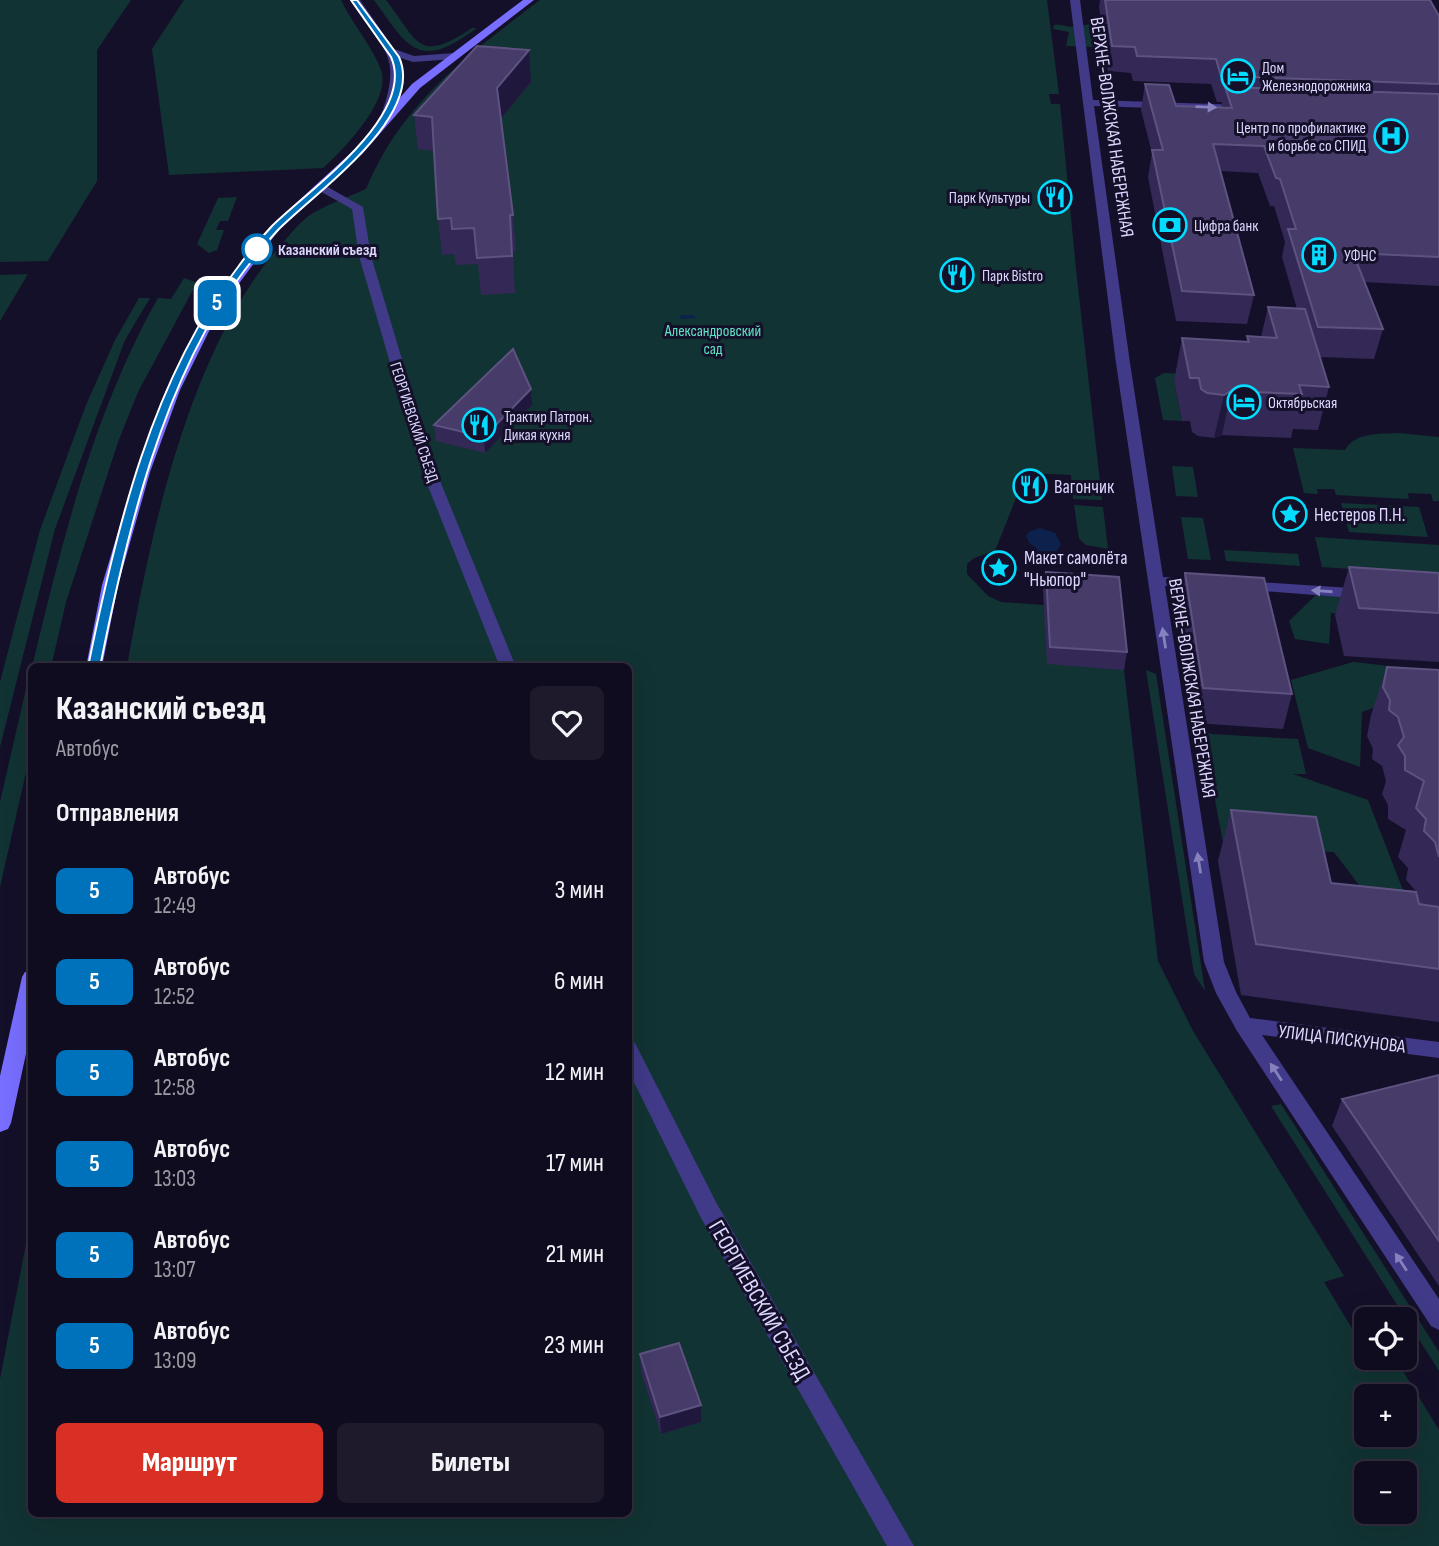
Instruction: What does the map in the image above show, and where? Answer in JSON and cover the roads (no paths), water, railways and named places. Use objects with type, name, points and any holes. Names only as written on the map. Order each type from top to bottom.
[{"type":"main road","points":[[95,663],[110,585],[142,472],[173,390],[214,308],[240,270],[274,229],[359,152],[416,86],[529,0]]},
{"type":"main road","points":[[0,1123],[28,995]]},
{"type":"street","points":[[355,0],[398,63],[396,92],[385,119]]},
{"type":"street","name":"ВЕРХНЕ-ВОЛЖСКАЯ НАБЕРЕЖНАЯ","points":[[1075,0],[1155,581],[1214,962],[1226,993],[1244,1025],[1439,1319]]},
{"type":"street","points":[[390,51],[413,59],[454,56]]},
{"type":"street","points":[[1089,103],[1255,109]]},
{"type":"street","name":"ГЕОРГИЕВСКИЙ СЪЕЗД","points":[[322,188],[357,207],[365,256],[427,466],[506,663]]},
{"type":"street","points":[[1155,581],[1384,595]]},
{"type":"street","name":"УЛИЦА ПИСКУНОВА","points":[[1244,1025],[1439,1050]]},
{"type":"street","name":"ГЕОРГИЕВСКИЙ СЪЕЗД","points":[[632,1057],[709,1211],[901,1546]]},
{"type":"water","points":[[1040,528],[1055,533],[1061,544],[1045,559],[1024,559],[1028,551],[1038,549],[1029,543],[1026,536]]},
{"type":"waterway","points":[[682,317],[693,317]]},
{"type":"place","name":"Дом Железнодорожника","points":[[1238,76]]},
{"type":"place","name":"Центр по профилактике и борьбе со СПИД","points":[[1391,136]]},
{"type":"place","name":"Парк Культуры","points":[[1055,197]]},
{"type":"place","name":"Цифра банк","points":[[1170,225]]},
{"type":"place","name":"Казанский съезд","points":[[257,249]]},
{"type":"place","name":"УФНС","points":[[1319,255]]},
{"type":"place","name":"Парк Bistro","points":[[957,275]]},
{"type":"place","name":"Октябрьская","points":[[1244,402]]},
{"type":"place","name":"Трактир Патрон. Дикая кухня","points":[[479,425]]},
{"type":"place","name":"Вагончик","points":[[1030,486]]},
{"type":"place","name":"Нестеров П.Н.","points":[[1290,514]]},
{"type":"place","name":"Макет самолёта \"Ньюпор\"","points":[[999,568]]},
{"type":"park label","name":"Александровский сад","points":[[713,339]]}]
